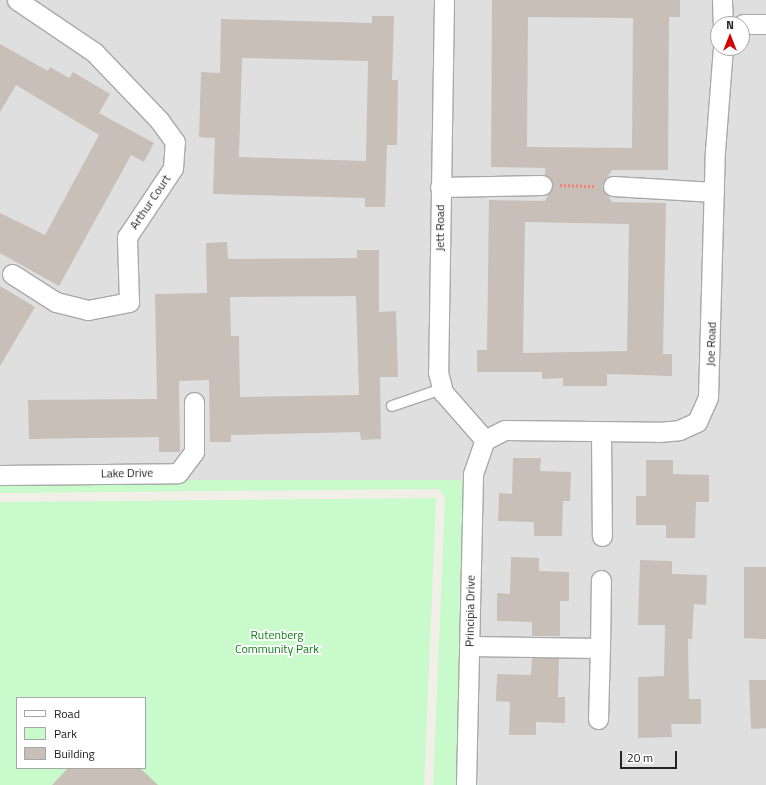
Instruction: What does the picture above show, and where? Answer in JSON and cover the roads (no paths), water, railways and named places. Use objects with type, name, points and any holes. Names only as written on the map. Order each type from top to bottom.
[{"type":"street","name":"Arthur Court","points":[[12,274],[56,302],[88,310],[128,302],[126,237],[173,168],[175,142],[160,121],[94,52],[17,0]]},
{"type":"street","name":"Jett Road","points":[[444,0],[438,372],[442,389],[485,440]]},
{"type":"street","points":[[722,0],[723,16]]},
{"type":"street","points":[[750,24],[766,24]]},
{"type":"street","name":"Joe Road","points":[[485,440],[505,430],[679,430],[697,422],[708,397],[714,192],[722,56]]},
{"type":"street","points":[[440,187],[542,185]]},
{"type":"street","points":[[613,186],[714,192]]},
{"type":"street","name":"Lake Drive","points":[[0,475],[178,473],[194,452],[194,402]]},
{"type":"street","points":[[601,431],[602,536]]},
{"type":"street","name":"Principia Drive","points":[[466,785],[472,474],[485,440]]},
{"type":"street","points":[[598,719],[601,580]]},
{"type":"street","points":[[469,646],[600,648]]},
{"type":"lane","points":[[392,406],[442,389]]},
{"type":"park label","name":"Rutenberg Community Park","points":[[277,642]]}]
